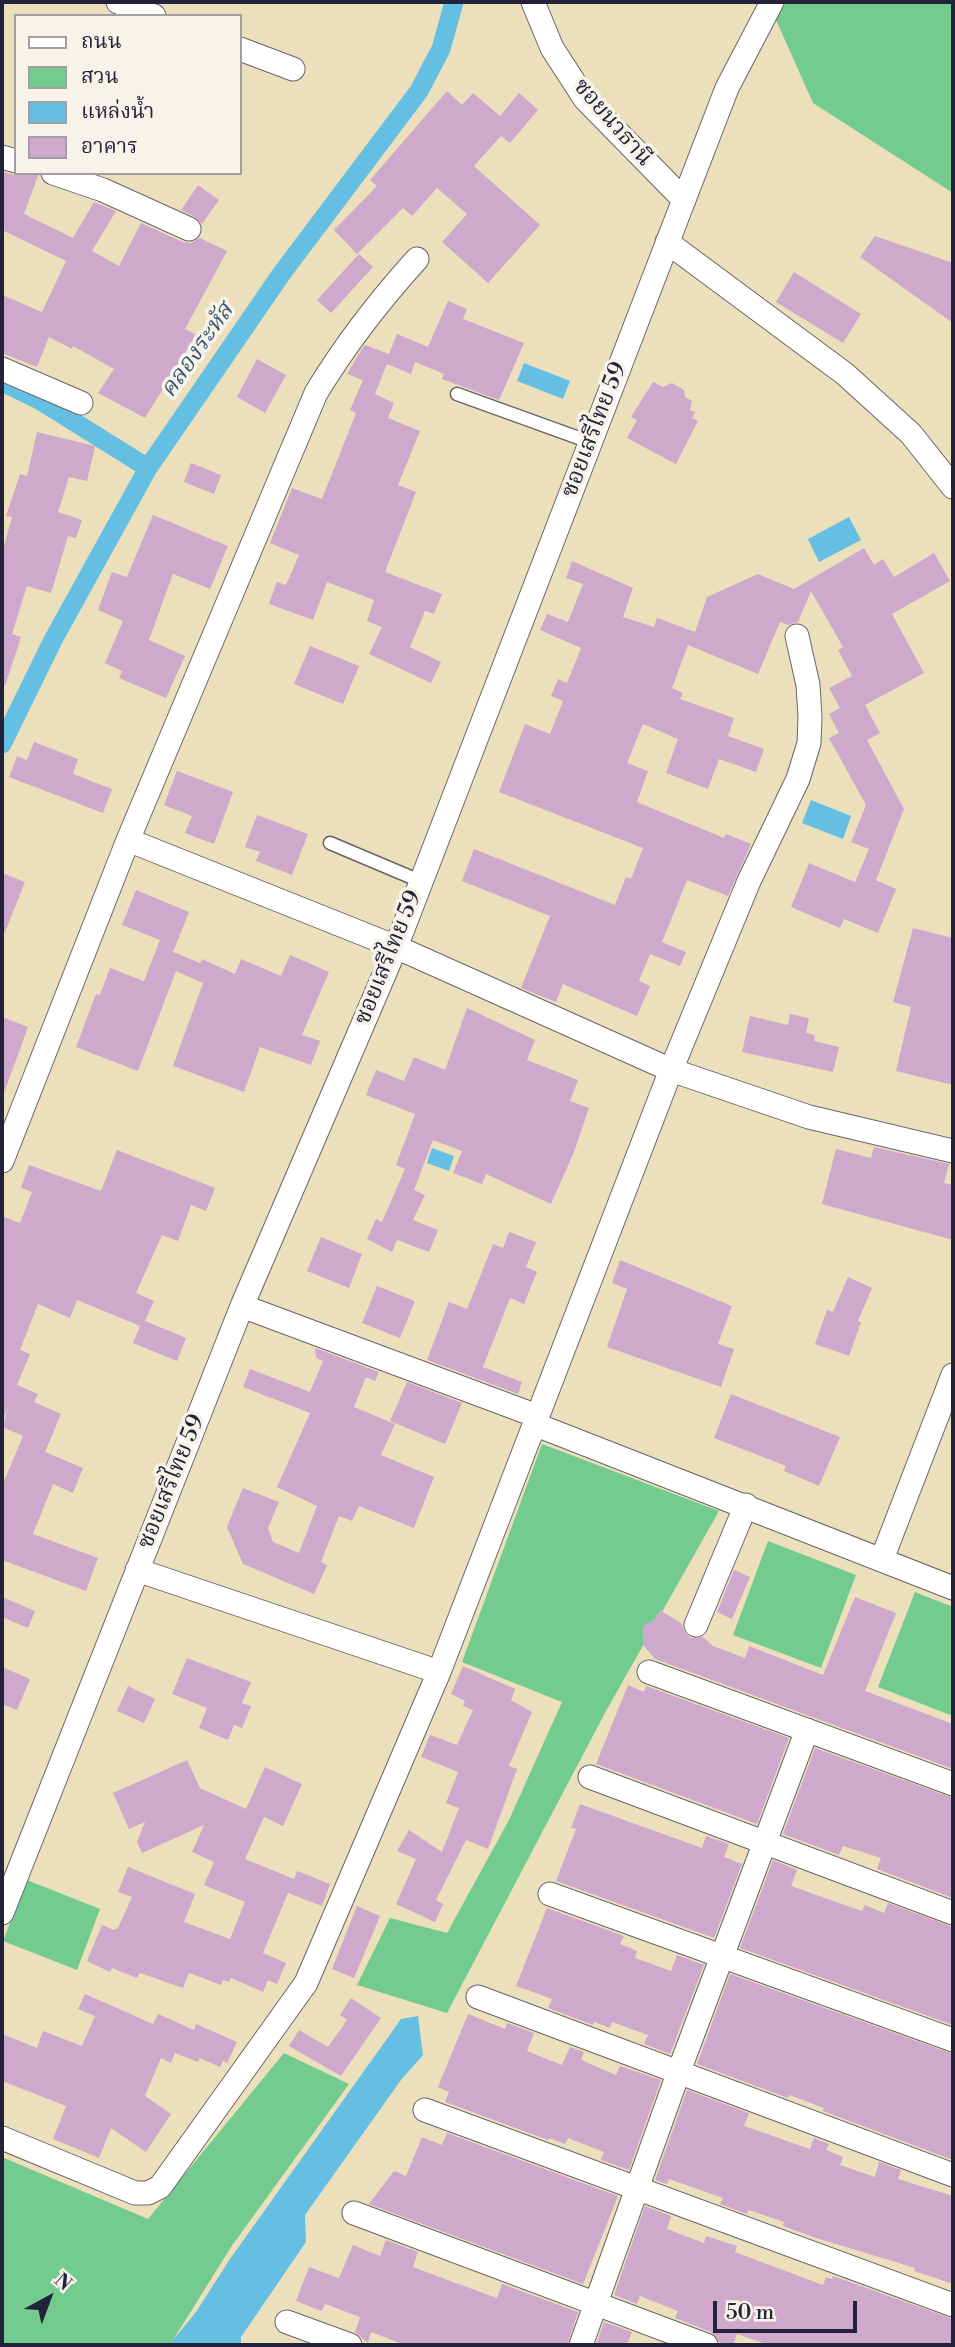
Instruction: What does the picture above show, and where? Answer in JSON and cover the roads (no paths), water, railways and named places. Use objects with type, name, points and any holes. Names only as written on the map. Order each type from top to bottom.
[{"type":"street","points":[[118,2],[149,14]]},
{"type":"street","name":"ซอยนวธานี","points":[[533,2],[552,48],[585,99],[684,200]]},
{"type":"street","name":"ซอยเสรีไทย 59","points":[[2,1913],[242,1306],[396,947],[419,881],[727,88],[772,2]]},
{"type":"street","points":[[242,50],[293,69]]},
{"type":"street","points":[[59,175],[103,190],[189,229]]},
{"type":"street","points":[[667,242],[845,374],[911,435],[953,487]]},
{"type":"street","points":[[2,1161],[128,840],[316,393],[337,358],[382,298],[417,258]]},
{"type":"street","points":[[2,369],[81,404]]},
{"type":"street","points":[[2,2138],[135,2193],[148,2193],[160,2187],[306,1983],[439,1672],[671,1070],[749,881],[797,779],[809,743],[808,685],[797,636]]},
{"type":"street","points":[[128,840],[396,947],[671,1070],[809,1117],[953,1151]]},
{"type":"street","points":[[242,1306],[953,1588]]},
{"type":"street","points":[[882,1559],[953,1375]]},
{"type":"street","points":[[696,1625],[746,1505]]},
{"type":"street","points":[[137,1570],[439,1672]]},
{"type":"street","points":[[649,1672],[953,1784]]},
{"type":"street","points":[[581,2345],[763,1842],[807,1730]]},
{"type":"street","points":[[590,1777],[953,1913]]},
{"type":"street","points":[[550,1894],[953,2040]]},
{"type":"street","points":[[478,1997],[953,2175]]},
{"type":"street","points":[[425,2110],[953,2305]]},
{"type":"street","points":[[354,2213],[706,2345]]},
{"type":"street","points":[[288,2322],[350,2345]]},
{"type":"lane","points":[[457,394],[590,442]]},
{"type":"lane","points":[[330,843],[419,881]]},
{"type":"water","points":[[524,363],[570,381],[563,399],[517,381]]},
{"type":"water","points":[[849,517],[861,540],[819,562],[808,539]]},
{"type":"water","points":[[811,800],[851,816],[843,839],[802,823]]},
{"type":"water","points":[[432,1148],[454,1156],[449,1171],[427,1163]]},
{"type":"water","points":[[418,2016],[423,2055],[401,2080],[305,2215],[306,2242],[241,2337],[241,2345],[169,2345],[196,2312],[230,2259],[401,2019]]},
{"type":"waterway","name":"คลองระหัส","points":[[2,744],[53,640],[148,468],[282,273],[419,91],[441,49],[454,2]]},
{"type":"waterway","points":[[2,382],[39,400],[148,468]]}]
